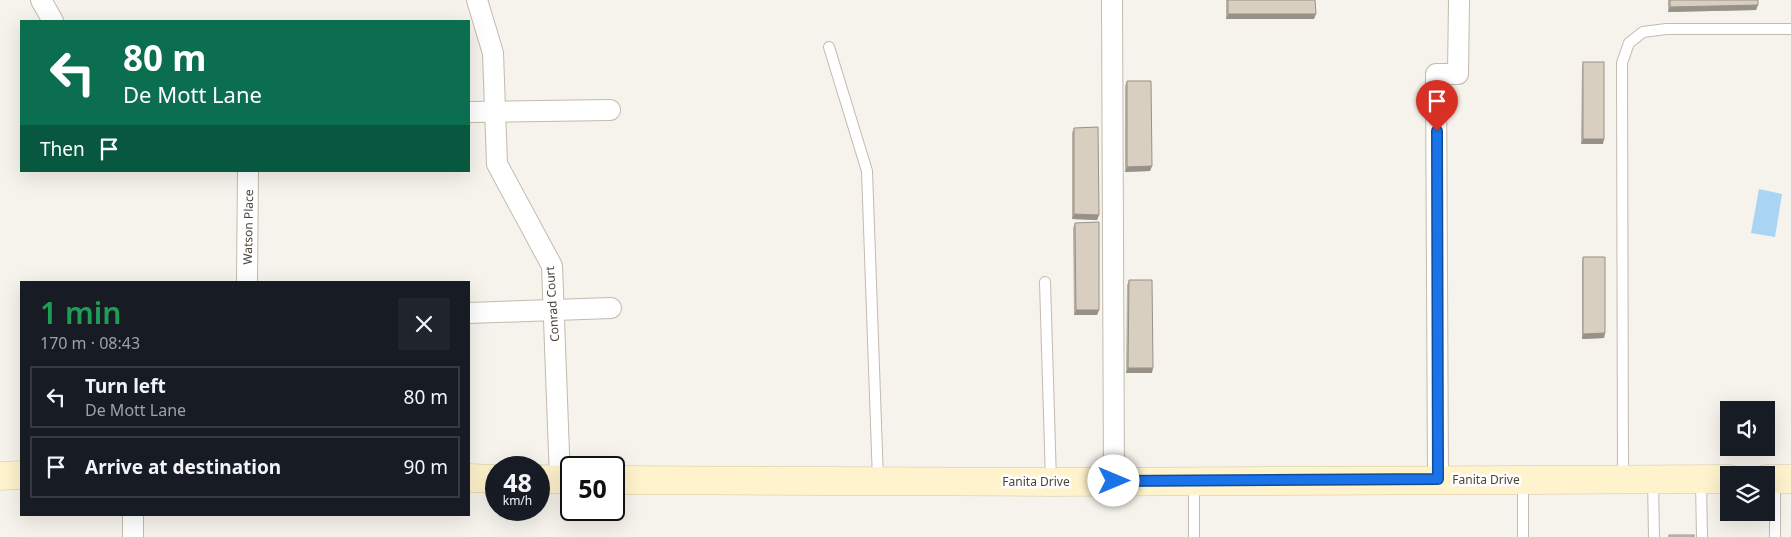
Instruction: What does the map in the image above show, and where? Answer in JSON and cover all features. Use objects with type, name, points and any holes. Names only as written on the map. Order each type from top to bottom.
[{"type":"main road","points":[[0,476],[20,475]]},
{"type":"main road","points":[[470,478],[485,479]]},
{"type":"main road","name":"Fanita Drive","points":[[625,480],[1051,482],[1720,479]]},
{"type":"street","points":[[41,0],[52,20]]},
{"type":"street","name":"Conrad Court","points":[[477,0],[493,53],[497,164],[552,266],[557,480]]},
{"type":"street","points":[[1112,0],[1114,481]]},
{"type":"street","points":[[1438,479],[1436,74],[1458,74],[1459,0]]},
{"type":"street","points":[[470,112],[610,110]]},
{"type":"street","name":"Watson Place","points":[[247,281],[248,172]]},
{"type":"street","points":[[470,313],[611,308]]},
{"type":"street","points":[[133,516],[133,537]]},
{"type":"lane","points":[[1623,479],[1622,63],[1629,43],[1643,32],[1666,29],[1791,29]]},
{"type":"lane","points":[[829,47],[867,171],[878,481]]},
{"type":"lane","points":[[1045,282],[1051,482]]},
{"type":"lane","points":[[1523,479],[1524,537]]},
{"type":"lane","points":[[1653,479],[1654,537]]},
{"type":"lane","points":[[1701,479],[1702,537]]},
{"type":"lane","points":[[1775,537],[1777,479]]},
{"type":"lane","points":[[1194,480],[1194,537]]},
{"type":"water","points":[[1759,189],[1782,194],[1775,237],[1751,233]]},
{"type":"building","points":[[1228,0],[1315,0],[1316,14],[1228,14]]},
{"type":"building","points":[[1670,0],[1758,0],[1758,5],[1670,7]]},
{"type":"building","points":[[1583,62],[1604,62],[1604,139],[1583,139]]},
{"type":"building","points":[[1127,81],[1151,81],[1152,166],[1127,167]]},
{"type":"building","points":[[1098,127],[1099,215],[1074,214],[1074,128]]},
{"type":"building","points":[[1099,222],[1099,310],[1076,310],[1075,223]]},
{"type":"building","points":[[1583,257],[1605,257],[1605,333],[1583,334]]},
{"type":"building","points":[[1129,280],[1152,280],[1153,368],[1128,368]]},
{"type":"building","points":[[1669,535],[1694,535],[1694,537],[1669,537]]},
{"type":"route","points":[[1114,481],[1438,479],[1437,131]]}]
